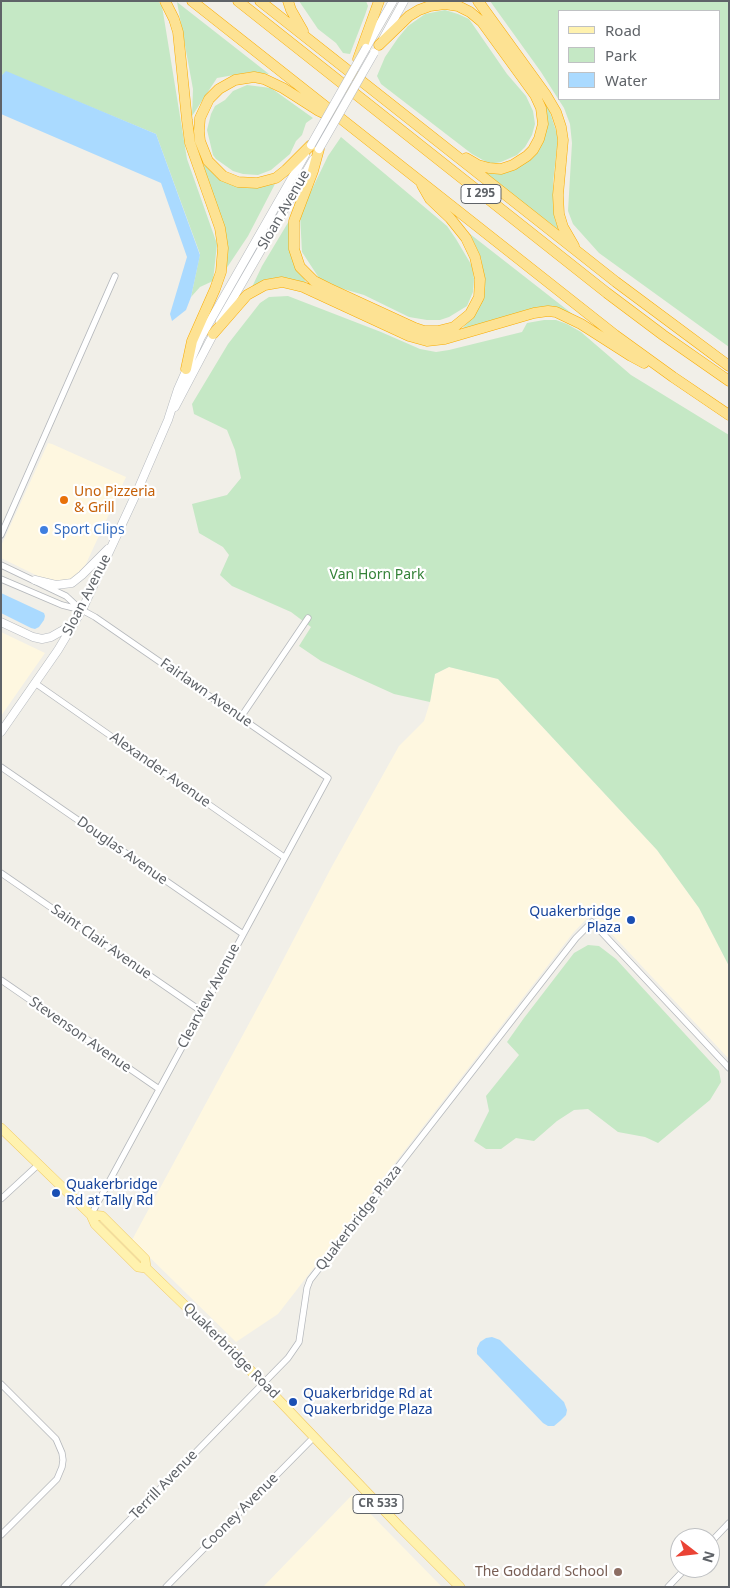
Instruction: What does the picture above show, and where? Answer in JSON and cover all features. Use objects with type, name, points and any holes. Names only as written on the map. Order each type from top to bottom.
[{"type":"highway","points":[[165,1],[178,32],[190,143],[220,228],[223,248],[221,272],[192,341],[186,369]]},
{"type":"highway","name":"I 295","points":[[192,1],[588,313],[673,377],[729,415]]},
{"type":"highway","name":"I 295","points":[[238,1],[607,293],[729,381]]},
{"type":"highway","points":[[260,1],[578,253],[729,366]]},
{"type":"highway","points":[[288,1],[306,36]]},
{"type":"highway","points":[[355,68],[379,1]]},
{"type":"highway","points":[[478,1],[556,112],[561,127],[562,140],[558,200],[559,214],[563,227],[578,253]]},
{"type":"highway","points":[[377,49],[405,20],[425,8],[449,4],[467,10],[479,18],[535,95],[542,113],[542,130],[533,150],[519,162],[504,168],[489,168],[475,164],[429,134]]},
{"type":"highway","points":[[315,147],[276,178],[257,183],[238,182],[219,172],[208,161],[198,131],[200,118],[209,99],[219,88],[235,80],[254,77],[279,85],[319,111],[347,124]]},
{"type":"highway","points":[[315,147],[313,171],[294,221],[294,249],[300,267],[309,277],[328,288],[415,328],[438,332],[454,327],[470,314],[479,297],[480,279],[475,257],[466,238],[450,218],[430,199],[419,180]]},
{"type":"highway","points":[[213,334],[250,293],[271,283],[287,282],[303,287],[414,338],[427,341],[445,340],[534,313],[556,312],[572,319],[631,356],[673,377]]},
{"type":"main road","points":[[364,47],[393,1]]},
{"type":"main road","name":"Sloan Avenue","points":[[1,732],[82,610],[168,420],[186,369],[206,326],[377,49],[404,1]]},
{"type":"main road","name":"Sloan Avenue","points":[[168,420],[315,147],[355,68]]},
{"type":"main road","points":[[35,580],[56,585],[72,583],[113,543]]},
{"type":"main road","points":[[1,622],[42,639],[51,637],[74,624]]},
{"type":"main road","name":"Quakerbridge Road","points":[[1,1128],[91,1215],[95,1224],[138,1268],[146,1268],[231,1350],[460,1587]]},
{"type":"street","points":[[1,536],[115,276]]},
{"type":"street","name":"Fairlawn Avenue","points":[[1,565],[66,596],[82,610],[100,620],[328,778]]},
{"type":"street","name":"Fairlawn Avenue","points":[[1,579],[62,605],[82,610]]},
{"type":"street","points":[[241,717],[308,618]]},
{"type":"street","name":"Alexander Avenue","points":[[35,683],[284,857]]},
{"type":"street","name":"Douglas Avenue","points":[[1,767],[243,934]]},
{"type":"street","name":"Clearview Avenue","points":[[91,1215],[328,778]]},
{"type":"street","name":"Saint Clair Avenue","points":[[1,873],[201,1011]]},
{"type":"street","name":"Quakerbridge Plaza","points":[[263,1384],[288,1358],[299,1342],[307,1288],[310,1280],[570,945],[592,922],[729,1068]]},
{"type":"street","name":"Stevenson Avenue","points":[[1,980],[159,1089]]},
{"type":"street","points":[[1,1199],[39,1164]]},
{"type":"street","points":[[1,1384],[56,1440],[63,1460],[56,1479],[1,1535]]},
{"type":"street","name":"Terrill Avenue","points":[[64,1587],[263,1384]]},
{"type":"street","name":"Cooney Avenue","points":[[166,1587],[314,1437]]},
{"type":"street","points":[[720,1532],[729,1523]]},
{"type":"shaded area","points":[[48,443],[126,477],[85,566],[72,580],[57,583],[46,580],[1,558],[1,546]]},
{"type":"shaded area","points":[[1,632],[45,653],[1,716]]},
{"type":"shaded area","name":"Quakerbridge Plaza","points":[[449,667],[498,679],[657,850],[699,908],[729,966],[729,1059],[592,913],[573,933],[278,1314],[236,1342],[132,1240],[331,868],[399,746],[424,721],[430,702],[435,674]]},
{"type":"shaded area","points":[[352,1495],[442,1587],[263,1587]]},
{"type":"green space","points":[[1,1],[158,1],[162,6],[187,159],[217,244],[213,281],[200,287],[191,297],[200,254],[156,134],[6,72],[1,76]]},
{"type":"green space","points":[[299,1],[366,1],[368,6],[350,54],[343,53],[336,43],[318,29]]},
{"type":"green space","points":[[490,1],[729,1],[729,347],[599,253],[573,224],[568,211],[572,143],[570,124],[559,100],[720,100],[720,10],[558,10],[558,99]]},
{"type":"green space","points":[[177,2],[269,74],[251,72],[217,78],[192,116],[193,89]]},
{"type":"green space","points":[[445,10],[469,19],[507,74],[526,96],[533,111],[535,124],[532,135],[525,147],[517,155],[501,162],[490,164],[472,154],[381,84],[377,76],[385,57],[408,26],[425,14]]},
{"type":"green space","points":[[247,85],[271,88],[313,118],[306,123],[302,135],[296,141],[290,154],[271,170],[258,175],[233,171],[216,159],[213,155],[207,130],[215,106],[225,100],[233,91]]},
{"type":"green space","points":[[548,106],[558,137],[553,183],[555,220],[559,230],[478,169],[501,173],[534,155],[545,107]]},
{"type":"green space","points":[[341,137],[447,226],[472,266],[473,292],[467,306],[440,320],[409,317],[364,295],[340,288],[319,278],[302,252],[300,214],[328,156]]},
{"type":"green space","points":[[203,164],[229,182],[254,188],[275,184],[248,236],[224,272],[228,252],[220,217]]},
{"type":"green space","points":[[289,221],[290,252],[307,284],[279,277],[252,287],[262,266]]},
{"type":"green space","points":[[470,234],[575,316],[550,308],[461,330],[470,320],[485,283],[481,258]]},
{"type":"green space","name":"Van Horn Park","points":[[288,296],[420,349],[436,352],[522,332],[527,323],[556,320],[581,332],[631,375],[729,435],[729,966],[699,908],[657,850],[498,679],[449,667],[435,674],[430,702],[394,694],[321,661],[299,646],[311,627],[291,612],[232,586],[220,575],[229,555],[223,547],[199,533],[192,504],[227,495],[241,478],[235,450],[227,430],[194,414],[192,404],[228,344],[260,303],[269,297]]},
{"type":"green space","points":[[588,945],[599,946],[616,959],[719,1071],[721,1082],[710,1100],[658,1143],[645,1137],[618,1132],[588,1109],[574,1110],[557,1121],[534,1141],[516,1138],[501,1149],[486,1149],[474,1141],[489,1111],[486,1096],[519,1055],[507,1042],[574,953]]},
{"type":"water","points":[[6,71],[156,134],[200,255],[191,297],[186,310],[172,321],[170,314],[187,257],[161,183],[1,114],[1,76]]},
{"type":"water","points":[[1,593],[44,613],[44,620],[39,627],[31,628],[1,613]]},
{"type":"water","points":[[492,1337],[500,1340],[564,1402],[567,1410],[566,1415],[554,1426],[548,1426],[543,1423],[477,1354],[480,1342]]},
{"type":"place","name":"Uno Pizzeria & Grill","points":[[64,500]]},
{"type":"place","name":"Sport Clips","points":[[44,530]]},
{"type":"place","name":"Quakerbridge Plaza","points":[[631,920]]},
{"type":"place","name":"Quakerbridge Rd at Tally Rd","points":[[56,1193]]},
{"type":"place","name":"Quakerbridge Rd at Quakerbridge Plaza","points":[[293,1402]]},
{"type":"place","name":"The Goddard School","points":[[618,1572]]}]
